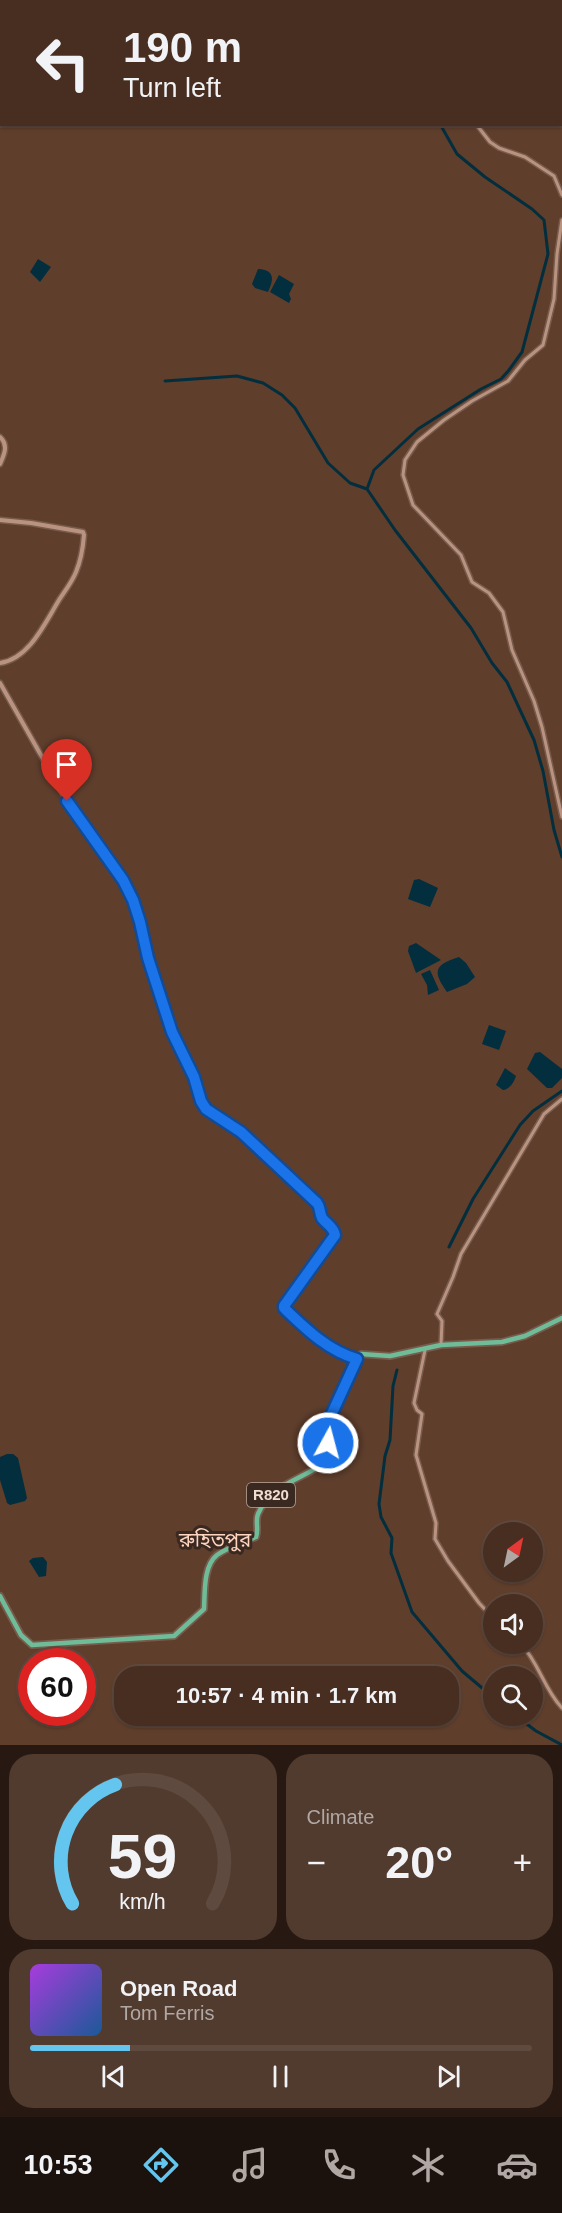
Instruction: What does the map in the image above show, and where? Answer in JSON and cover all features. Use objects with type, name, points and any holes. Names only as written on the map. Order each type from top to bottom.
[{"type":"main road","points":[[0,437],[5,442],[6,450],[0,464]]},
{"type":"main road","points":[[0,520],[83,532],[84,539],[75,574],[50,617],[30,646],[17,657],[0,663]]},
{"type":"main road","points":[[0,683],[67,801],[123,880],[133,900],[148,958],[172,1032],[194,1077],[201,1101],[206,1109],[241,1132],[317,1203],[321,1217],[335,1232],[286,1300],[284,1308],[326,1345],[357,1359],[361,1354],[390,1356],[441,1345],[482,1345],[502,1342],[525,1336],[562,1318]]},
{"type":"main road","name":"R820","points":[[0,1596],[21,1635],[32,1645],[152,1638],[176,1634],[204,1609],[207,1577],[213,1559],[218,1554],[256,1537],[257,1517],[278,1488],[324,1463],[328,1454],[328,1422],[357,1359]]},
{"type":"street","points":[[478,126],[490,142],[499,148],[525,158],[554,176],[562,195]]},
{"type":"street","points":[[562,220],[556,254],[554,299],[543,345],[525,360],[508,381],[472,401],[417,442],[405,460],[403,475],[413,505],[461,555],[472,582],[489,593],[503,612],[512,650],[534,701],[542,727],[562,817]]},
{"type":"street","points":[[441,1345],[442,1321],[436,1314],[461,1254],[544,1114],[562,1099]]},
{"type":"street","points":[[425,1350],[414,1403],[422,1414],[416,1455],[436,1523],[435,1539],[448,1561],[483,1605]]},
{"type":"street","points":[[530,1654],[550,1692],[562,1708]]},
{"type":"water","points":[[38,259],[51,267],[40,282],[30,272]]},
{"type":"water","points":[[258,269],[268,271],[272,276],[268,292],[255,288],[252,284]]},
{"type":"water","points":[[279,275],[294,284],[289,294],[291,299],[289,303],[270,292]]},
{"type":"water","points":[[419,879],[438,888],[430,907],[408,899],[414,880]]},
{"type":"water","points":[[416,943],[441,960],[416,973],[408,951],[409,946]]},
{"type":"water","points":[[459,957],[475,977],[467,984],[447,992],[439,979],[438,970],[444,963]]},
{"type":"water","points":[[430,970],[439,990],[428,995],[427,985],[421,974]]},
{"type":"water","points":[[489,1025],[506,1031],[499,1050],[482,1044]]},
{"type":"water","points":[[540,1052],[562,1069],[562,1078],[552,1088],[547,1088],[527,1069],[535,1053]]},
{"type":"water","points":[[505,1068],[516,1076],[511,1085],[503,1090],[496,1085]]},
{"type":"water","points":[[13,1454],[18,1458],[27,1498],[25,1501],[10,1505],[7,1503],[0,1480],[0,1457]]},
{"type":"water","points":[[43,1557],[47,1562],[46,1576],[39,1577],[29,1561]]},
{"type":"waterway","points":[[367,489],[374,470],[418,429],[501,379],[509,370],[522,352],[548,254],[544,220],[457,154],[441,126]]},
{"type":"waterway","points":[[165,381],[237,376],[263,383],[282,395],[295,408],[328,463],[350,483],[367,489],[395,530],[471,628],[492,663],[507,682],[534,740],[562,857]]},
{"type":"waterway","points":[[449,1247],[473,1199],[520,1125],[533,1111],[562,1091]]},
{"type":"waterway","points":[[397,1370],[393,1386],[390,1440],[385,1456],[379,1504],[381,1517],[392,1538],[391,1553],[412,1612],[462,1671],[483,1689]]},
{"type":"waterway","points":[[529,1726],[562,1745]]},
{"type":"district","name":"রুহিতপুর","points":[[215,1540]]},
{"type":"route","points":[[67,801],[123,880],[133,900],[156,985],[172,1032],[194,1077],[201,1101],[206,1109],[215,1116],[241,1132],[317,1203],[321,1217],[335,1232],[284,1306],[303,1327],[326,1345],[357,1359],[328,1422],[328,1443]]}]
